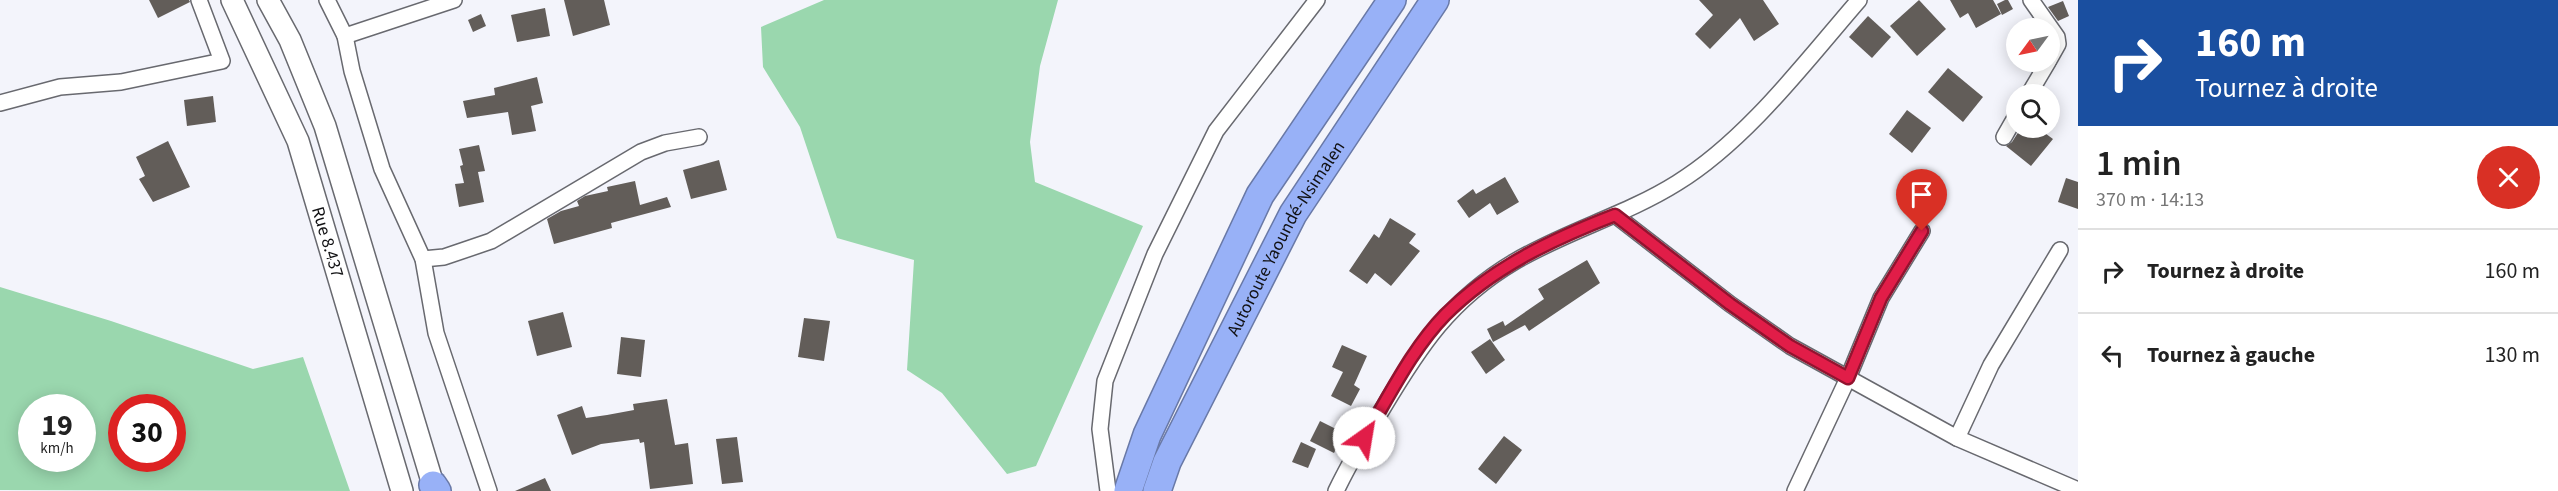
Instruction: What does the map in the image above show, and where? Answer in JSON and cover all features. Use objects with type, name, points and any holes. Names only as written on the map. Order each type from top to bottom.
[{"type":"highway","name":"Autoroute Yaoundé-Nsimalen","points":[[1128,491],[1147,435],[1260,195],[1392,0]]},
{"type":"highway","name":"Autoroute Yaoundé-Nsimalen","points":[[1157,491],[1167,462],[1293,214],[1435,0]]},
{"type":"highway","points":[[1109,491],[1147,435]]},
{"type":"highway","points":[[1163,491],[1167,462]]},
{"type":"main road","name":"Rue 8.437","points":[[232,0],[298,141],[402,491]]},
{"type":"main road","name":"Rue 8.437","points":[[268,0],[290,40],[325,126],[435,489]]},
{"type":"street","points":[[0,103],[60,87],[120,82],[222,61],[200,0]]},
{"type":"street","points":[[327,0],[345,36],[352,71],[382,169],[423,259],[436,333],[489,491]]},
{"type":"street","points":[[345,36],[454,0]]},
{"type":"street","points":[[1109,491],[1100,429],[1105,381],[1155,254],[1216,131],[1317,0]]},
{"type":"street","points":[[1336,491],[1355,452],[1412,358],[1444,316],[1482,283],[1514,262],[1678,183],[1712,158],[1779,92],[1859,0]]},
{"type":"street","points":[[2031,0],[2044,18]]},
{"type":"street","points":[[2004,137],[2006,134]]},
{"type":"street","points":[[423,259],[444,258],[483,245],[641,152],[665,143],[699,137]]},
{"type":"street","points":[[1615,215],[1738,310],[1790,346],[1957,438],[2077,489]]},
{"type":"street","points":[[1795,491],[1848,378],[1881,298],[1922,231]]},
{"type":"street","points":[[1957,438],[1991,365],[2060,250]]},
{"type":"green space","points":[[824,0],[1058,0],[1040,66],[1030,142],[1035,182],[1143,226],[1036,466],[1007,474],[942,393],[907,370],[914,260],[837,238],[800,127],[763,67],[761,27]]},
{"type":"green space","points":[[0,287],[111,321],[253,369],[303,357],[350,491],[0,490]]},
{"type":"building","points":[[149,0],[189,0],[190,2],[158,18]]},
{"type":"building","points":[[564,0],[604,0],[610,25],[573,36]]},
{"type":"building","points":[[1699,0],[1763,0],[1779,24],[1754,41],[1740,18],[1710,49],[1695,34],[1713,15]]},
{"type":"building","points":[[1919,0],[1946,29],[1917,56],[1890,26]]},
{"type":"building","points":[[1950,0],[1993,0],[2001,14],[1976,28],[1968,13],[1960,18]]},
{"type":"building","points":[[2008,0],[2013,9],[2002,15],[1997,4]]},
{"type":"building","points":[[2063,1],[2069,16],[2060,20],[2048,7]]},
{"type":"building","points":[[545,8],[550,36],[517,42],[511,15]]},
{"type":"building","points":[[481,14],[486,26],[473,32],[468,20]]},
{"type":"building","points":[[1868,16],[1891,37],[1872,58],[1849,37]]},
{"type":"building","points":[[1948,68],[1983,97],[1963,122],[1928,92]]},
{"type":"building","points":[[537,77],[543,103],[531,106],[536,131],[512,135],[508,112],[467,118],[463,101],[495,95],[494,88]]},
{"type":"building","points":[[213,96],[216,122],[187,126],[184,100]]},
{"type":"building","points":[[1907,110],[1931,128],[1912,153],[1889,134]]},
{"type":"building","points":[[2015,138],[2053,139],[2031,166],[2006,146]]},
{"type":"building","points":[[168,141],[190,187],[153,202],[139,179],[145,176],[136,157]]},
{"type":"building","points":[[479,145],[485,171],[478,172],[484,202],[459,207],[455,184],[464,183],[459,149]]},
{"type":"building","points":[[719,160],[727,190],[691,199],[683,170]]},
{"type":"building","points":[[1505,177],[1519,202],[1497,215],[1490,203],[1469,218],[1457,201],[1473,189],[1476,194]]},
{"type":"building","points":[[2066,178],[2078,182],[2078,209],[2058,202]]},
{"type":"building","points":[[635,181],[640,205],[667,197],[671,207],[611,223],[612,228],[554,244],[547,219],[561,211],[579,206],[577,201],[585,196],[608,191],[607,187]]},
{"type":"building","points":[[1390,218],[1416,234],[1409,243],[1420,251],[1391,286],[1375,273],[1367,284],[1349,271],[1374,234],[1379,238]]},
{"type":"building","points":[[1587,260],[1600,283],[1529,331],[1525,325],[1493,342],[1487,329],[1503,321],[1505,326],[1544,299],[1538,289]]},
{"type":"building","points":[[563,312],[572,347],[537,356],[528,321]]},
{"type":"building","points":[[804,318],[830,321],[824,361],[798,357]]},
{"type":"building","points":[[621,337],[645,340],[641,377],[617,374]]},
{"type":"building","points":[[1490,339],[1505,360],[1486,374],[1471,352]]},
{"type":"building","points":[[1342,345],[1367,356],[1354,385],[1360,389],[1351,406],[1331,396],[1343,372],[1332,367]]},
{"type":"building","points":[[667,399],[675,445],[688,443],[693,484],[650,489],[644,442],[640,443],[639,439],[601,444],[572,455],[557,415],[582,406],[586,418],[607,415],[634,410],[633,404]]},
{"type":"building","points":[[1320,421],[1344,433],[1334,453],[1310,441]]},
{"type":"building","points":[[1504,436],[1522,450],[1496,484],[1478,469]]},
{"type":"building","points":[[737,437],[743,482],[722,484],[716,439]]},
{"type":"building","points":[[1301,442],[1316,449],[1308,468],[1292,462]]},
{"type":"building","points":[[545,478],[551,491],[515,491]]},
{"type":"route","points":[[1364,438],[1412,358],[1444,316],[1482,283],[1514,262],[1566,235],[1615,215],[1730,304],[1790,346],[1848,378],[1881,298],[1922,231]]}]
